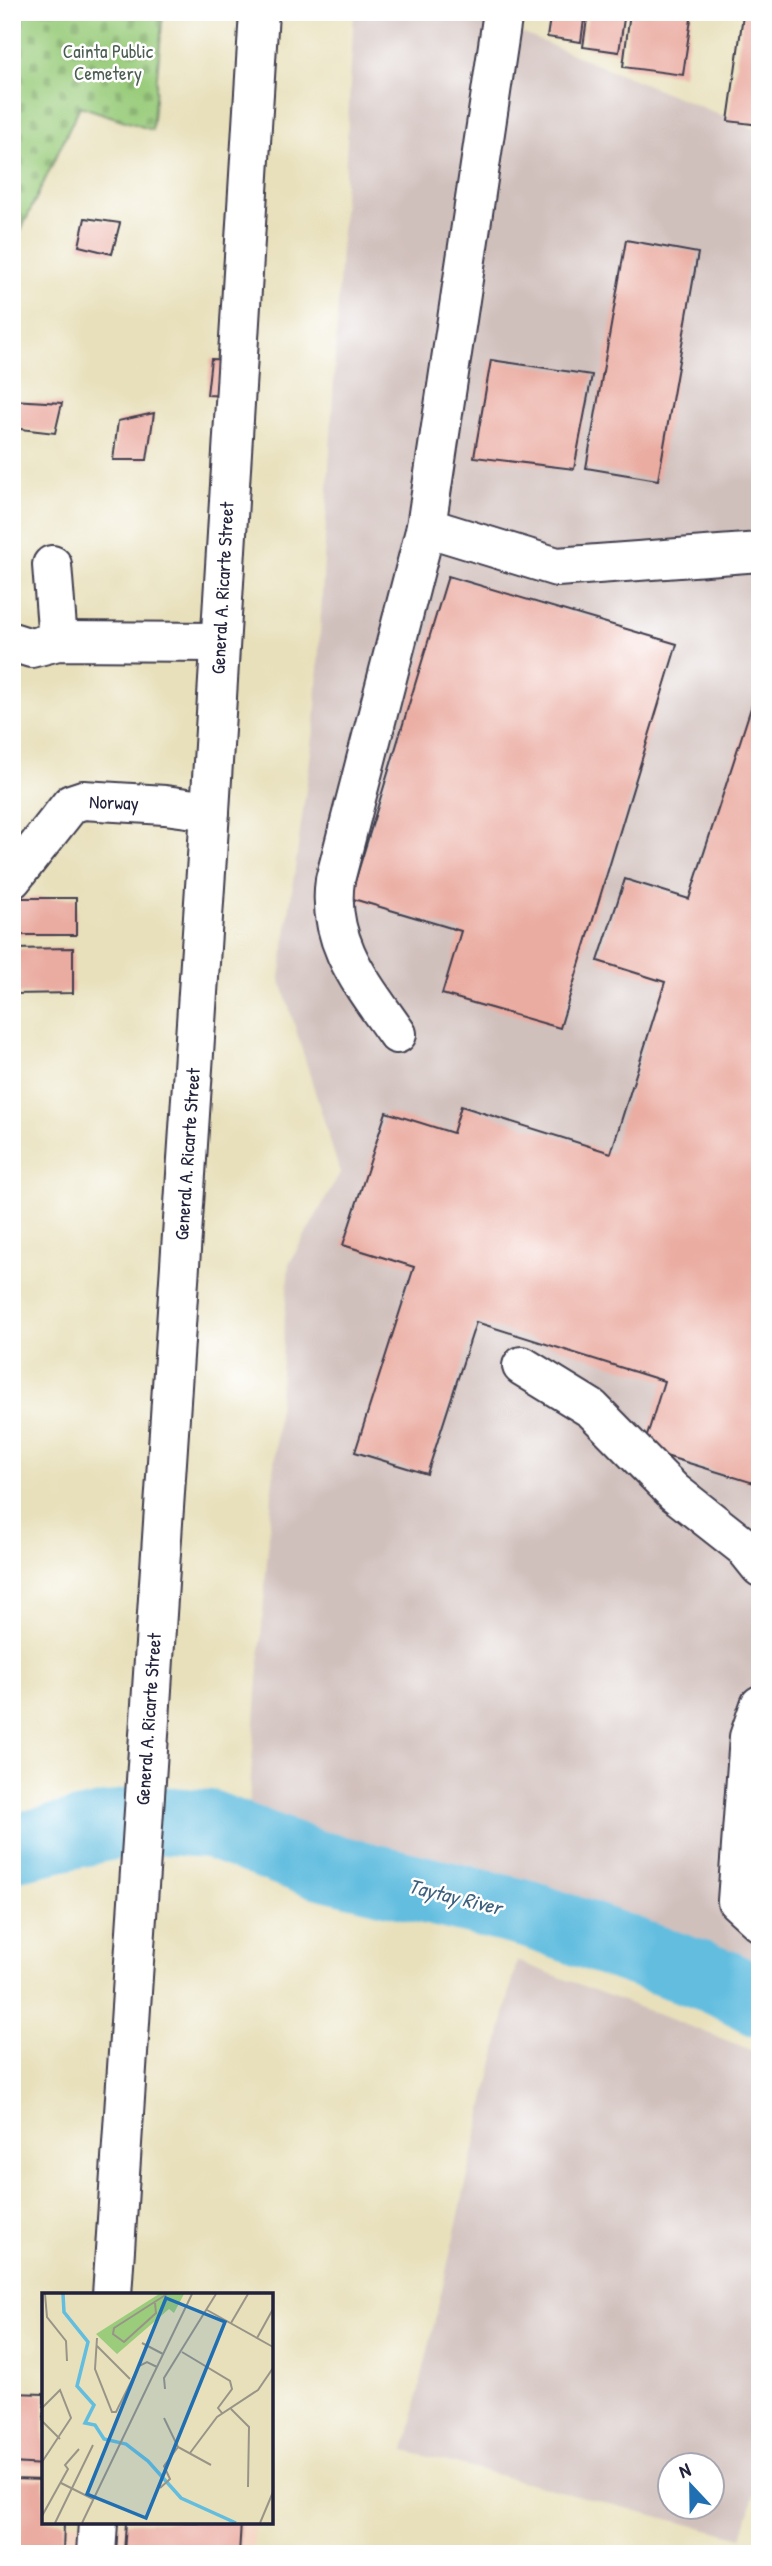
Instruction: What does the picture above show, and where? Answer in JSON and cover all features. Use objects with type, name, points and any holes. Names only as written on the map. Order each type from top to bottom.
[{"type":"street","name":"General A. Ricarte Street","points":[[112,2293],[139,1845],[210,811],[259,12]]},
{"type":"street","points":[[397,1034],[353,970],[331,906],[335,880],[426,527],[503,12]]},
{"type":"street","points":[[426,527],[557,566],[760,552]]},
{"type":"street","points":[[52,565],[28,651],[219,642]]},
{"type":"street","name":"Norway","points":[[12,879],[71,804],[97,801],[210,811]]},
{"type":"street","points":[[522,1366],[592,1409],[674,1492],[744,1547],[760,1567]]},
{"type":"street","points":[[760,1705],[749,1737],[737,1901],[760,1922]]},
{"type":"street","points":[[96,2554],[98,2524]]},
{"type":"shaded area","points":[[354,12],[470,12],[760,131],[760,1984],[673,1945],[520,1885],[388,1851],[247,1829],[289,1264],[340,1173],[280,978],[315,723]]},
{"type":"shaded area","points":[[517,1961],[760,2053],[760,2474],[742,2538],[672,2520],[726,2520],[726,2450],[656,2450],[656,2516],[405,2451]]},
{"type":"shaded area","points":[[12,2389],[42,2393],[42,2524],[84,2524],[82,2554],[12,2554]]},
{"type":"shaded area","points":[[109,2524],[255,2524],[253,2554],[107,2554]]},
{"type":"green space","name":"Cainta Public Cemetery","points":[[12,12],[163,12],[152,130],[80,106],[12,249]]},
{"type":"building","points":[[551,12],[585,12],[581,42],[547,37]]},
{"type":"building","points":[[588,12],[625,12],[619,52],[583,47]]},
{"type":"building","points":[[630,12],[692,12],[683,75],[623,67]]},
{"type":"building","points":[[743,15],[760,18],[760,125],[728,121]]},
{"type":"building","points":[[85,218],[120,223],[112,254],[79,246]]},
{"type":"building","points":[[626,240],[698,253],[658,480],[586,468]]},
{"type":"building","points":[[211,359],[232,360],[230,396],[207,395]]},
{"type":"building","points":[[491,360],[592,375],[574,469],[474,457]]},
{"type":"building","points":[[12,400],[62,403],[55,433],[12,428]]},
{"type":"building","points":[[154,413],[147,460],[113,460],[118,421]]},
{"type":"building","points":[[448,576],[677,644],[560,1028],[442,994],[461,931],[350,898]]},
{"type":"building","points":[[760,680],[760,1485],[643,1449],[664,1381],[476,1322],[427,1474],[355,1452],[414,1267],[343,1245],[386,1112],[453,1133],[461,1106],[611,1153],[665,982],[598,961],[625,879],[689,899]]},
{"type":"building","points":[[13,898],[76,898],[76,935],[12,935]]},
{"type":"building","points":[[73,948],[73,993],[13,994],[12,949]]},
{"type":"building","points":[[12,2393],[42,2394],[42,2465],[12,2463]]},
{"type":"building","points":[[12,2479],[42,2480],[42,2524],[64,2524],[63,2554],[12,2554]]},
{"type":"building","points":[[126,2524],[241,2524],[239,2554],[124,2554]]},
{"type":"waterway","name":"Taytay River","points":[[12,1848],[143,1819],[209,1824],[312,1863],[530,1915],[723,1983],[760,2003]]}]
